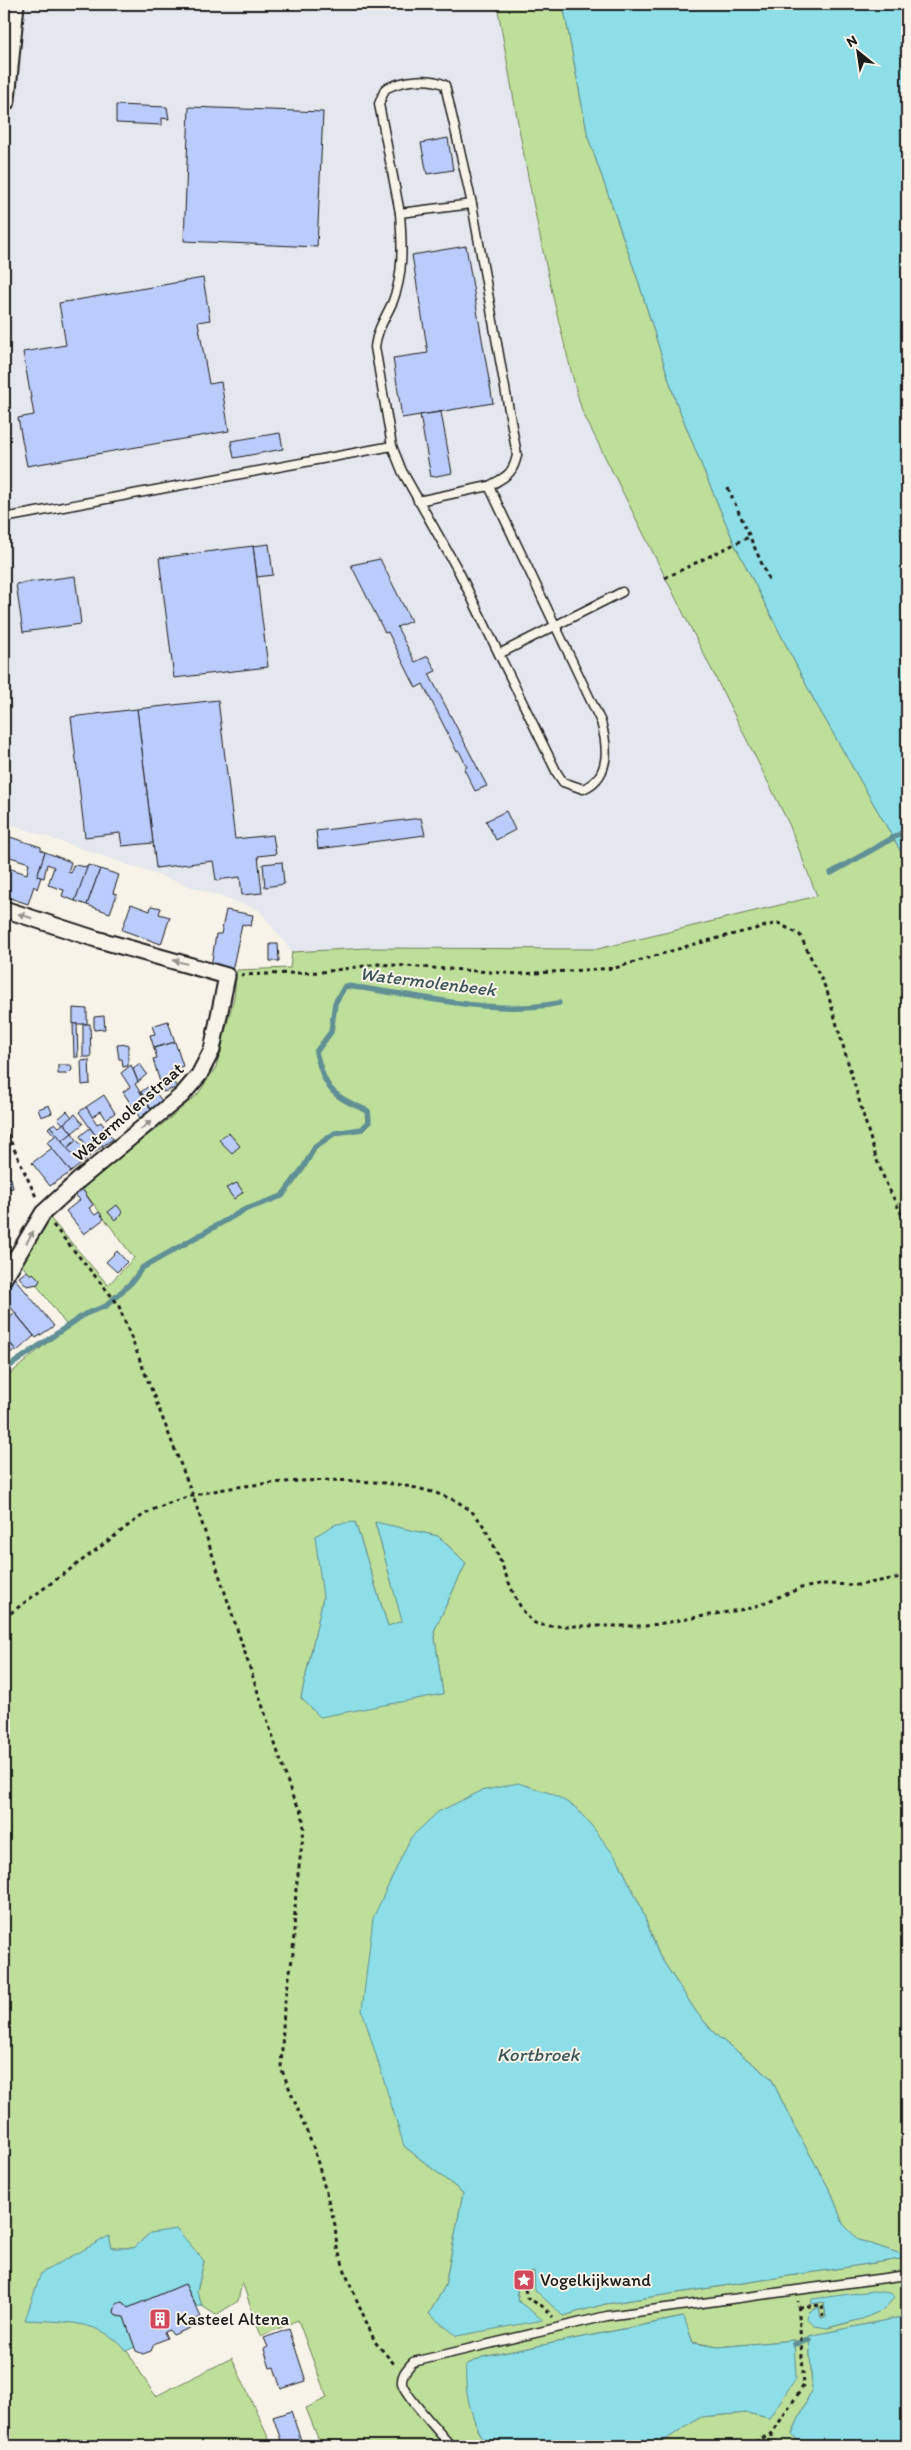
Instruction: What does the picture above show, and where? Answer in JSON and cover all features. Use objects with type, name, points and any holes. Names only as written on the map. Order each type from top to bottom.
[{"type":"main road","points":[[4,100],[14,4]]},
{"type":"street","points":[[4,909],[96,939],[227,976]]},
{"type":"street","name":"Watermolenstraat","points":[[4,1278],[43,1213],[79,1180],[182,1094],[199,1075],[212,1050],[227,976]]},
{"type":"lane","points":[[418,501],[489,486],[508,475],[515,467],[517,454],[472,204],[445,85],[437,81],[417,81],[385,89],[379,104],[400,213],[402,245],[399,279],[392,301],[377,332],[375,347],[392,446],[418,501],[459,572],[563,782],[572,787],[584,789],[601,777],[605,764],[604,736],[601,722],[489,486]]},
{"type":"lane","points":[[400,213],[472,204]]},
{"type":"lane","points":[[4,518],[392,446]]},
{"type":"lane","points":[[499,654],[622,592]]},
{"type":"lane","points":[[451,2446],[408,2395],[402,2383],[403,2374],[413,2362],[608,2316],[907,2274]]},
{"type":"path","points":[[728,488],[770,582]]},
{"type":"path","points":[[665,578],[749,537]]},
{"type":"path","points":[[227,976],[322,972],[378,964],[518,974],[616,968],[691,945],[778,923],[800,935],[827,991],[876,1158],[907,1225]]},
{"type":"path","points":[[4,1127],[43,1213],[118,1304],[193,1496],[292,1798],[302,1812],[304,1829],[296,1889],[293,1953],[284,2008],[282,2068],[314,2149],[335,2225],[337,2248],[349,2282],[375,2342],[403,2374]]},
{"type":"path","points":[[4,1618],[139,1518],[164,1504],[234,1488],[324,1481],[396,1484],[427,1489],[448,1497],[472,1512],[486,1528],[522,1608],[536,1624],[550,1626],[646,1626],[751,1608],[801,1588],[825,1584],[858,1585],[907,1576]]},
{"type":"path","points":[[525,2289],[527,2298],[542,2306],[563,2326]]},
{"type":"path","points":[[748,2446],[772,2433],[804,2385],[802,2333],[796,2290]]},
{"type":"path","points":[[799,2307],[822,2304],[823,2316]]},
{"type":"path","points":[[772,2433],[772,2446]]},
{"type":"shaded area","points":[[4,4],[500,4],[497,5],[531,198],[561,338],[582,411],[789,824],[817,896],[598,949],[367,948],[292,952],[259,910],[4,822]]},
{"type":"green space","points":[[497,4],[563,4],[588,137],[638,280],[675,399],[735,545],[814,700],[907,862],[907,2256],[859,2240],[843,2224],[832,2194],[794,2126],[771,2078],[716,2035],[697,2013],[659,1955],[640,1905],[618,1860],[404,2146],[463,2193],[445,2286],[429,2314],[542,2320],[519,2302],[514,2275],[534,2271],[563,2316],[605,2304],[907,2258],[907,2316],[809,2336],[812,2389],[792,2434],[802,2446],[662,2446],[663,2441],[699,2417],[747,2413],[769,2418],[794,2340],[718,2347],[693,2342],[683,2317],[483,2357],[466,2365],[475,2423],[486,2446],[321,2446],[306,2408],[327,2398],[298,2320],[261,2336],[242,2282],[238,2301],[216,2315],[202,2306],[197,2291],[204,2261],[150,2233],[134,2248],[112,2248],[109,2237],[25,2320],[75,2322],[99,2328],[110,2334],[124,2347],[156,2396],[232,2358],[272,2446],[4,2446],[4,1379],[67,1326],[22,1265],[50,1218],[108,1285],[134,1258],[80,1186],[164,1123],[198,1094],[216,1067],[234,997],[237,970],[290,968],[292,952],[367,948],[598,949],[817,896],[789,824],[582,411],[568,361],[545,259],[524,158]],"holes":[[[355,1522],[388,1626],[403,1622],[375,1523],[438,1536],[466,1563],[434,1631],[443,1694],[301,1698],[323,1598]],[[895,2297],[880,2310],[872,2314],[856,2321],[828,2328],[809,2312],[819,2307],[821,2318],[826,2318],[824,2302]]]},
{"type":"water","points":[[563,4],[907,4],[907,862],[814,700],[735,545],[675,399],[638,280],[588,137]]},
{"type":"water","points":[[355,1522],[388,1626],[402,1621],[375,1522],[438,1536],[466,1563],[434,1631],[443,1694],[320,1717],[301,1698],[323,1598],[315,1536],[336,1524]]},
{"type":"water","name":"Kortbroek","points":[[518,1783],[553,1794],[575,1807],[591,1825],[618,1860],[640,1905],[659,1955],[697,2013],[716,2035],[771,2078],[794,2126],[832,2194],[843,2224],[859,2240],[907,2256],[907,2258],[605,2304],[563,2316],[535,2290],[534,2271],[514,2275],[519,2302],[543,2320],[457,2336],[429,2314],[445,2286],[463,2193],[404,2146],[362,2010],[373,1918],[411,1837],[438,1812],[481,1791]]},
{"type":"water","points":[[177,2229],[204,2261],[197,2291],[202,2306],[197,2307],[185,2284],[128,2308],[123,2302],[116,2304],[114,2312],[117,2316],[124,2317],[135,2347],[126,2351],[105,2333],[80,2324],[25,2320],[41,2273],[109,2236],[112,2248],[134,2248],[150,2233]]},
{"type":"water","points":[[873,2291],[890,2293],[895,2297],[883,2310],[862,2319],[827,2328],[815,2326],[807,2319],[809,2312],[819,2307],[821,2318],[826,2317],[824,2302],[811,2304],[812,2299]]},
{"type":"water","points":[[907,2316],[907,2446],[802,2446],[792,2434],[812,2389],[809,2336]]},
{"type":"water","points":[[684,2317],[693,2343],[718,2347],[794,2340],[796,2378],[769,2418],[747,2413],[699,2417],[664,2441],[662,2446],[486,2446],[470,2407],[466,2387],[466,2365],[483,2357]]},
{"type":"building","points":[[116,105],[167,107],[169,119],[162,118],[162,125],[116,123]]},
{"type":"building","points":[[189,107],[323,112],[317,247],[184,241]]},
{"type":"building","points":[[448,138],[453,170],[427,174],[421,143]]},
{"type":"building","points":[[466,246],[493,403],[402,418],[393,358],[428,353],[412,255]]},
{"type":"building","points":[[203,278],[210,320],[198,322],[209,384],[221,382],[229,431],[27,466],[18,418],[34,415],[23,352],[66,345],[59,303]]},
{"type":"building","points":[[441,412],[452,473],[431,477],[420,415]]},
{"type":"building","points":[[280,433],[283,449],[234,458],[231,441]]},
{"type":"building","points":[[269,544],[273,575],[257,577],[253,546]]},
{"type":"building","points":[[253,546],[268,667],[174,678],[159,558]]},
{"type":"building","points":[[380,559],[411,621],[397,627],[415,662],[428,656],[436,671],[429,674],[487,786],[475,791],[464,769],[467,767],[459,751],[457,752],[423,684],[416,688],[388,632],[385,633],[351,565]]},
{"type":"building","points":[[75,576],[81,624],[23,632],[16,584]]},
{"type":"building","points":[[218,700],[235,839],[273,835],[276,854],[258,856],[262,893],[242,895],[240,877],[216,880],[213,861],[156,868],[137,709]]},
{"type":"building","points":[[137,709],[153,843],[122,846],[120,833],[85,837],[71,717]]},
{"type":"building","points":[[506,811],[515,830],[496,840],[486,821]]},
{"type":"building","points":[[421,818],[425,835],[318,849],[316,831]]},
{"type":"building","points":[[4,835],[41,847],[41,850],[45,852],[37,876],[41,877],[37,889],[34,886],[28,904],[4,896],[4,874],[8,868],[27,874],[29,863],[4,855]]},
{"type":"building","points":[[45,852],[71,862],[68,872],[71,873],[73,865],[88,867],[75,901],[62,896],[64,890],[48,885],[54,867],[47,864],[44,878],[37,876]]},
{"type":"building","points":[[282,862],[284,884],[265,887],[263,864]]},
{"type":"building","points":[[88,865],[100,869],[87,905],[75,901]]},
{"type":"building","points":[[100,869],[119,875],[113,893],[117,894],[110,913],[87,905]]},
{"type":"building","points":[[131,904],[150,911],[151,906],[161,908],[159,914],[170,917],[161,944],[122,930]]},
{"type":"building","points":[[226,910],[253,915],[251,926],[242,924],[232,971],[211,967],[216,934],[221,934]]},
{"type":"building","points":[[270,944],[278,944],[279,961],[270,961]]},
{"type":"building","points":[[73,1008],[87,1009],[87,1024],[73,1024]]},
{"type":"building","points":[[104,1016],[105,1029],[94,1030],[94,1017]]},
{"type":"building","points":[[168,1021],[175,1042],[154,1048],[150,1035],[155,1034],[152,1026]]},
{"type":"building","points":[[73,1024],[77,1024],[78,1057],[74,1057]]},
{"type":"building","points":[[83,1024],[90,1024],[91,1057],[83,1057]]},
{"type":"building","points":[[175,1042],[183,1066],[171,1070],[176,1088],[163,1092],[153,1059],[157,1058],[154,1048]]},
{"type":"building","points":[[128,1044],[128,1066],[123,1067],[122,1059],[119,1059],[117,1045]]},
{"type":"building","points":[[89,1060],[90,1084],[82,1085],[81,1061]]},
{"type":"building","points":[[140,1064],[147,1074],[138,1082],[133,1069]]},
{"type":"building","points":[[58,1065],[71,1065],[72,1070],[68,1074],[58,1074]]},
{"type":"building","points":[[131,1065],[138,1082],[135,1084],[151,1109],[140,1118],[123,1092],[130,1087],[121,1073]]},
{"type":"building","points":[[150,1085],[162,1101],[151,1109],[141,1092]]},
{"type":"building","points":[[104,1095],[115,1113],[106,1119],[101,1111],[92,1117],[86,1107]]},
{"type":"building","points":[[49,1105],[52,1113],[41,1117],[38,1109]]},
{"type":"building","points":[[86,1107],[97,1124],[101,1122],[113,1139],[103,1146],[79,1112]]},
{"type":"building","points":[[67,1111],[72,1117],[63,1124],[58,1119]]},
{"type":"building","points":[[75,1114],[83,1124],[72,1133],[64,1123]]},
{"type":"building","points":[[55,1123],[59,1127],[64,1123],[72,1133],[62,1141],[50,1126]]},
{"type":"building","points":[[50,1126],[81,1164],[71,1172],[47,1142],[55,1136],[48,1128]]},
{"type":"building","points":[[90,1128],[103,1146],[92,1154],[80,1136]]},
{"type":"building","points":[[228,1132],[240,1146],[232,1153],[219,1140]]},
{"type":"building","points":[[72,1133],[77,1140],[67,1148],[62,1141]]},
{"type":"building","points":[[77,1140],[90,1156],[81,1164],[67,1148]]},
{"type":"building","points":[[52,1148],[71,1172],[50,1186],[32,1163]]},
{"type":"building","points":[[11,1178],[13,1188],[4,1190],[4,1179]]},
{"type":"building","points":[[237,1183],[243,1192],[234,1199],[226,1188]]},
{"type":"building","points":[[80,1186],[93,1205],[89,1208],[95,1215],[99,1212],[104,1219],[84,1234],[66,1211],[80,1200],[73,1192]]},
{"type":"building","points":[[117,1205],[123,1213],[115,1220],[108,1212]]},
{"type":"building","points":[[117,1251],[127,1262],[117,1272],[106,1262]]},
{"type":"building","points":[[27,1271],[31,1275],[33,1273],[40,1280],[38,1284],[27,1286],[19,1277]]},
{"type":"building","points":[[12,1275],[54,1326],[36,1338],[4,1299],[9,1292],[4,1286],[4,1282]]},
{"type":"building","points":[[15,1313],[34,1336],[17,1351],[4,1336],[4,1323]]},
{"type":"building","points":[[6,1339],[15,1349],[4,1359],[4,1342]]},
{"type":"building","name":"Kasteel Altena","points":[[185,2284],[201,2317],[190,2321],[190,2328],[173,2335],[169,2330],[164,2332],[167,2338],[154,2344],[151,2351],[143,2354],[136,2351],[124,2317],[117,2316],[114,2312],[116,2304],[122,2302],[128,2308]]},
{"type":"building","points":[[289,2329],[306,2381],[281,2389],[274,2367],[270,2368],[264,2349],[268,2347],[264,2338]]},
{"type":"building","points":[[291,2411],[303,2446],[283,2446],[273,2417]]},
{"type":"waterway","name":"Watermolenbeek","points":[[831,873],[907,830]]},
{"type":"waterway","name":"Watermolenbeek","points":[[4,1370],[85,1314],[106,1306],[132,1282],[142,1268],[244,1210],[282,1196],[303,1168],[315,1147],[335,1133],[362,1129],[369,1122],[368,1111],[338,1096],[327,1084],[316,1052],[331,1032],[335,1003],[345,986],[479,1006],[533,1007],[559,1003]]},
{"type":"waterway","points":[[794,2344],[809,2340]]},
{"type":"place","name":"Vogelkijkwand","points":[[524,2280]]},
{"type":"place","name":"Kasteel Altena","points":[[160,2319]]}]
